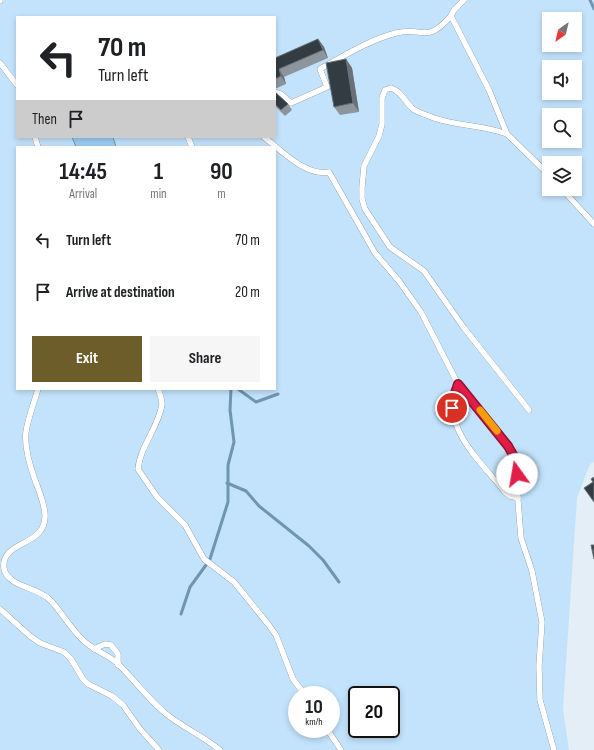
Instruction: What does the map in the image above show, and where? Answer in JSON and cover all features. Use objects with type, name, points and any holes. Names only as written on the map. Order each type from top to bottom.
[{"type":"lane","points":[[276,92],[281,94],[291,103],[327,87],[320,69],[370,43],[397,33],[429,33],[437,30],[464,0]]},
{"type":"lane","points":[[451,16],[489,90],[507,134],[542,168]]},
{"type":"lane","points":[[0,63],[16,84]]},
{"type":"lane","points":[[507,134],[488,127],[433,118],[413,109],[399,91],[391,88],[385,90],[382,98],[380,130],[364,166],[362,199],[373,223],[390,247],[424,271],[469,334],[530,410]]},
{"type":"lane","points":[[265,138],[276,146]]},
{"type":"lane","points":[[276,146],[305,168],[324,173],[329,172],[375,253],[399,281],[421,312],[458,384],[492,425],[517,462],[521,538],[532,571],[542,622],[539,666],[540,700],[554,750]]},
{"type":"lane","points":[[568,196],[594,224]]},
{"type":"lane","points":[[458,384],[452,402],[452,408],[467,446],[505,492],[510,496],[518,498]]},
{"type":"lane","points":[[38,390],[26,433],[26,449],[45,506],[46,520],[40,533],[32,539],[12,548],[7,554],[4,559],[4,568],[8,577],[46,596],[56,606],[82,639],[118,665],[164,713],[220,750]]},
{"type":"lane","points":[[158,390],[162,403],[159,417],[138,469],[157,497],[185,525],[204,559],[234,582],[268,624],[276,635],[293,679],[298,686]]},
{"type":"lane","points":[[0,609],[40,643],[64,652],[71,659],[82,679],[88,684],[112,696],[123,705],[140,729],[159,750]]},
{"type":"lane","points":[[94,649],[105,644],[111,645],[118,654],[118,665]]},
{"type":"lane","points":[[333,738],[341,750]]},
{"type":"shaded area","points":[[0,0],[594,0],[594,462],[590,464],[577,498],[563,709],[569,750],[0,750]]},
{"type":"shaded area","points":[[72,138],[113,138],[116,146],[76,146]]},
{"type":"building","points":[[318,39],[323,50],[279,69],[281,76],[276,78],[276,58]]},
{"type":"building","points":[[346,59],[353,103],[334,107],[326,63]]},
{"type":"building","points":[[276,93],[288,104],[281,110],[276,105]]},
{"type":"building","points":[[594,477],[594,502],[584,488],[593,482],[591,479]]},
{"type":"building","points":[[591,545],[594,545],[594,559]]},
{"type":"waterway","points":[[590,0],[594,9]]},
{"type":"waterway","points":[[210,559],[228,502],[228,465],[234,442],[230,410],[231,390]]},
{"type":"waterway","points":[[239,390],[256,402],[278,394]]},
{"type":"waterway","points":[[227,483],[246,491],[259,506],[309,546],[323,560],[339,582]]},
{"type":"waterway","points":[[181,614],[190,587],[206,565]]},
{"type":"slow traffic","points":[[480,410],[497,431]]},
{"type":"route","points":[[452,408],[452,402],[458,384],[508,446],[517,462],[517,474]]}]
